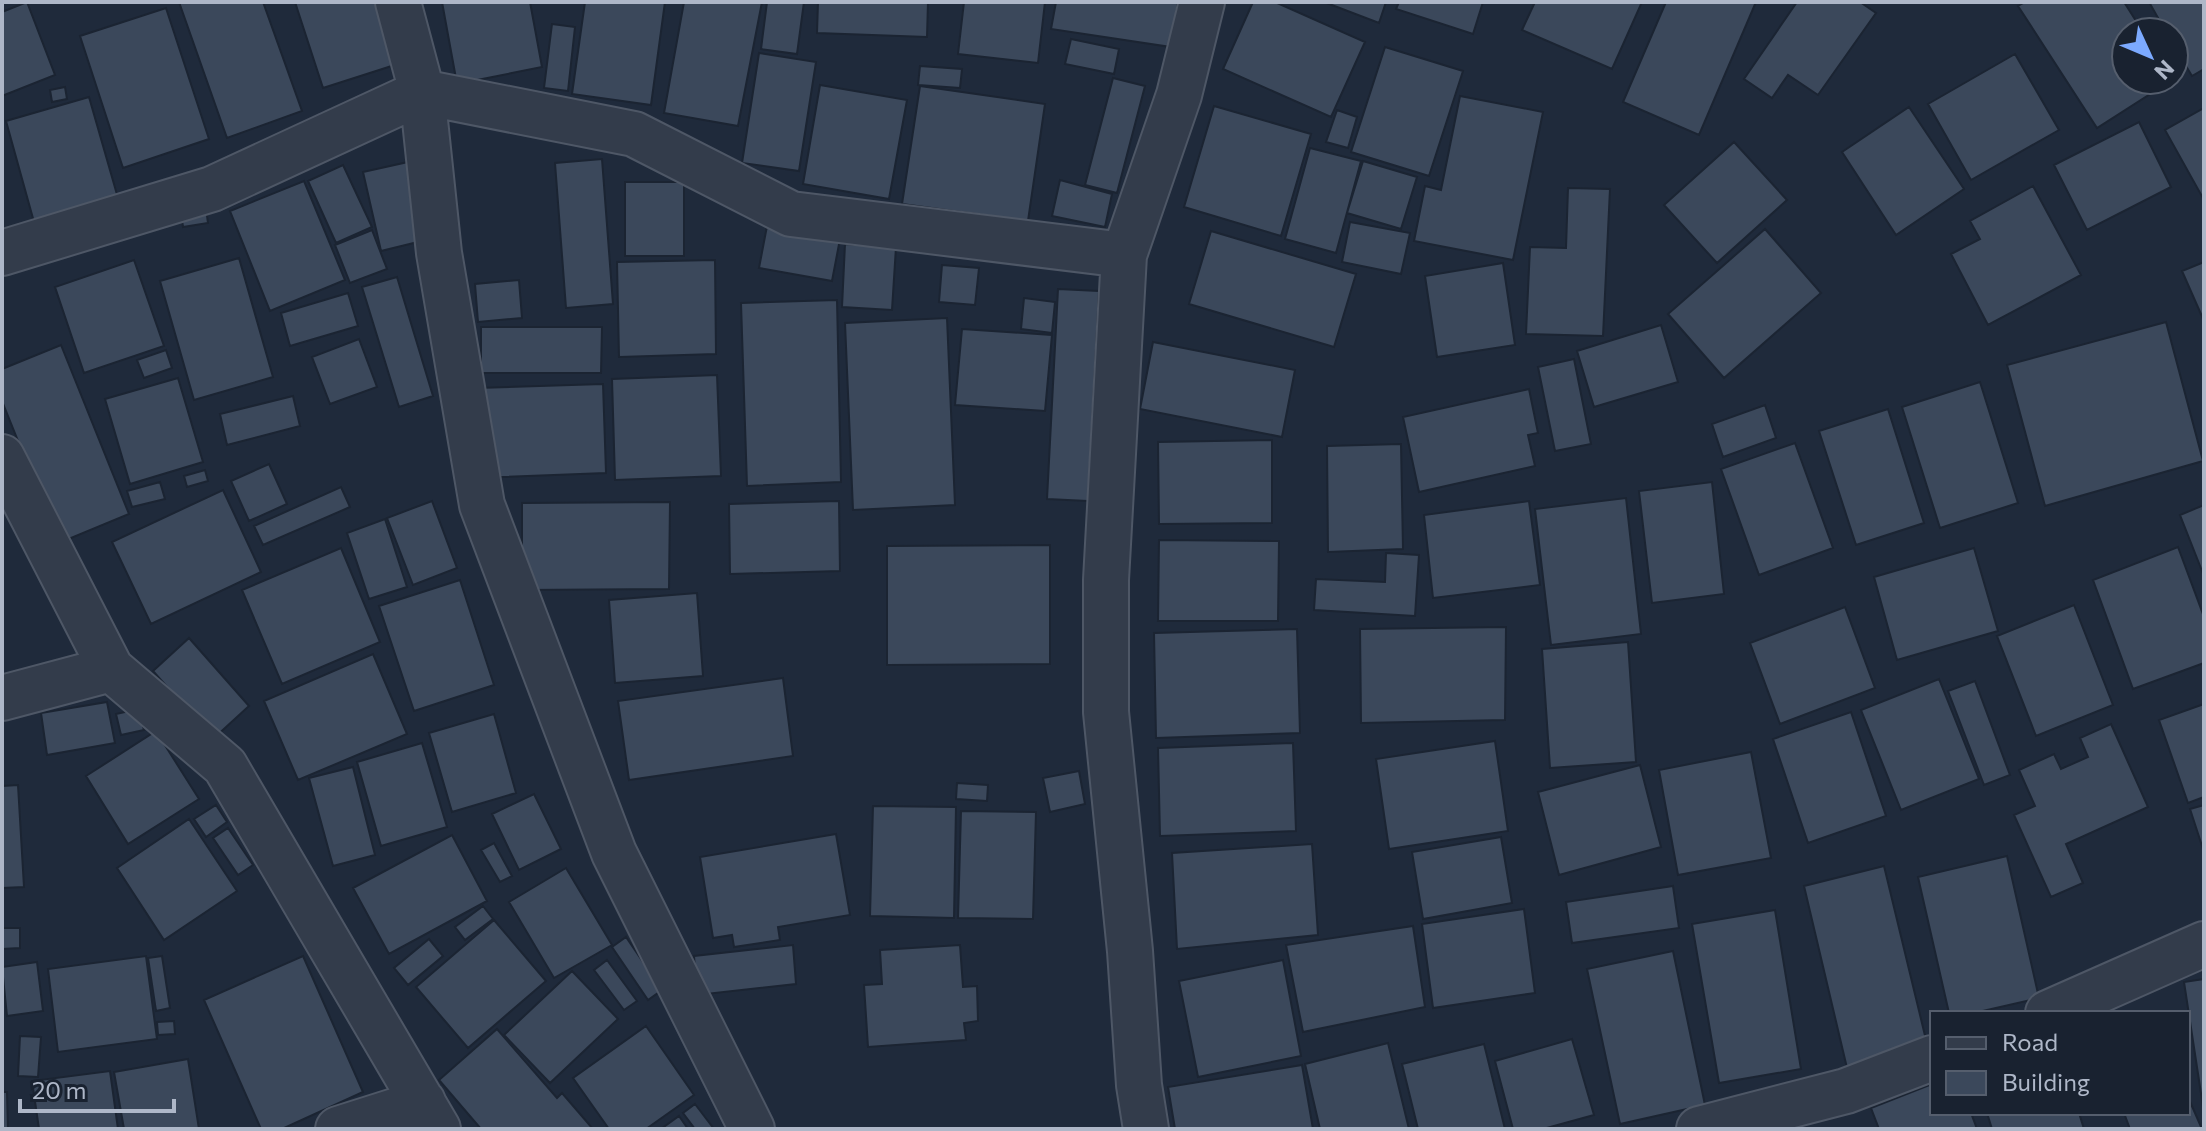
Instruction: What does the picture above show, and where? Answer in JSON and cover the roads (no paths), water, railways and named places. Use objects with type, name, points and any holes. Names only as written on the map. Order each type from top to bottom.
[{"type":"street","points":[[398,2],[422,92],[439,253],[482,505],[614,853],[752,1129]]},
{"type":"street","points":[[1146,1129],[1139,1085],[1130,951],[1106,712],[1106,580],[1124,255],[1179,95],[1202,2]]},
{"type":"street","points":[[2,253],[212,189],[422,92],[634,134],[791,214],[1124,255]]},
{"type":"street","points":[[2,457],[111,669],[225,766],[431,1116],[338,1129]]},
{"type":"street","points":[[2,698],[111,669]]},
{"type":"street","points":[[2053,1011],[2204,944]]},
{"type":"street","points":[[1699,1129],[1846,1091],[1930,1059]]}]
